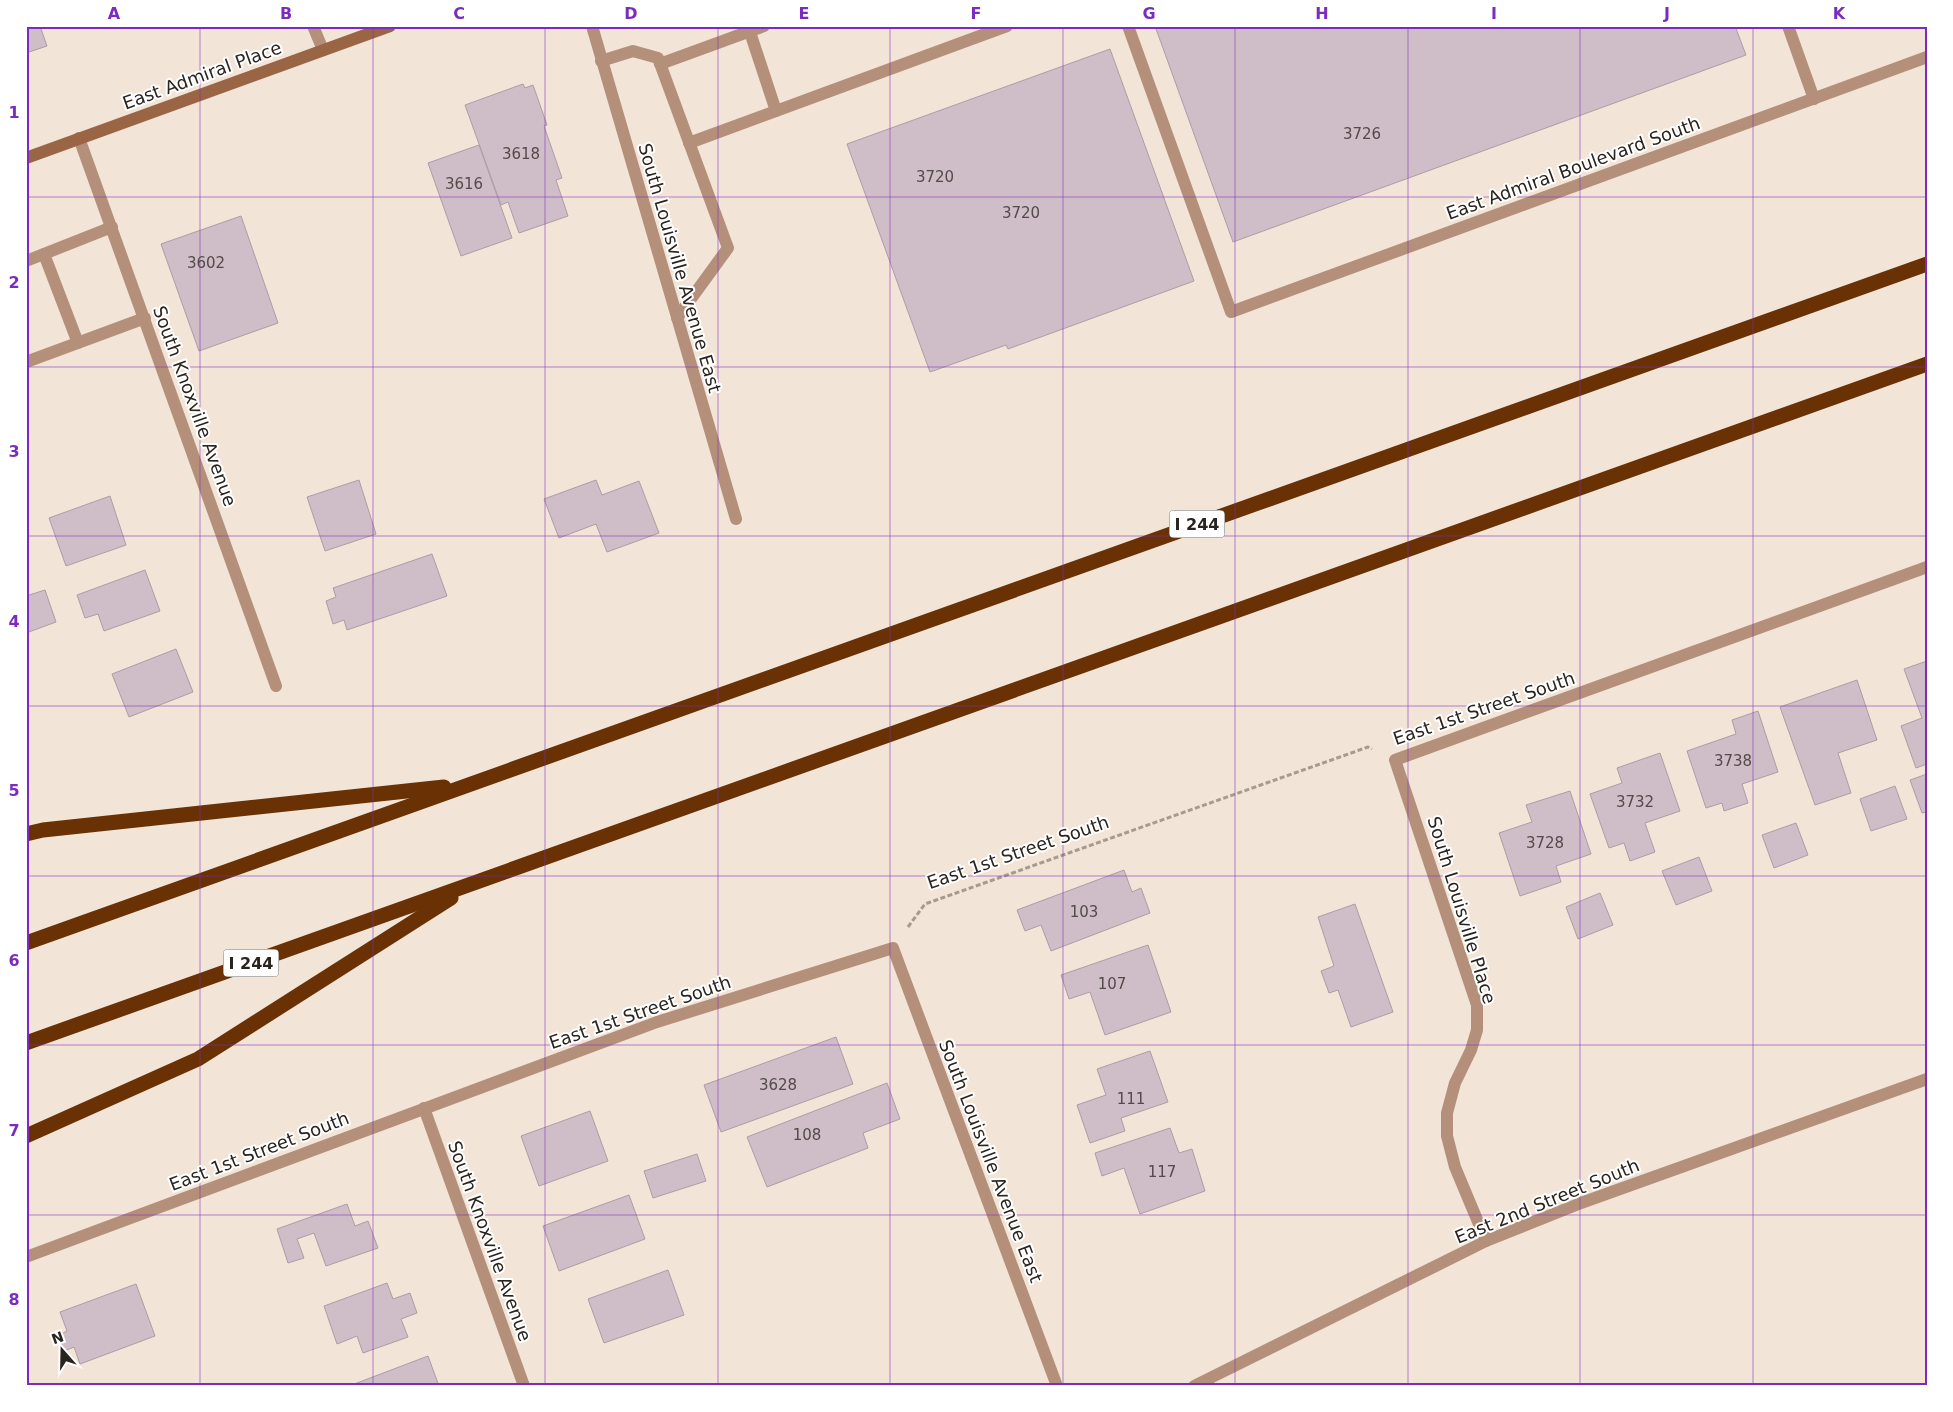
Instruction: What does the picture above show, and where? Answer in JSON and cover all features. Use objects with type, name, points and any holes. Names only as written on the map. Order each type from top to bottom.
[{"type":"highway","name":"I 244","points":[[26,943],[1927,264]]},
{"type":"highway","name":"I 244","points":[[26,1043],[1927,364]]},
{"type":"highway","points":[[26,834],[53,828],[467,785]]},
{"type":"highway","points":[[26,1136],[198,1059],[476,882]]},
{"type":"main road","name":"East Admiral Place","points":[[26,158],[390,26]]},
{"type":"street","points":[[313,26],[323,50]]},
{"type":"street","name":"South Louisville Avenue East","points":[[592,26],[600,61],[736,519]]},
{"type":"street","points":[[660,64],[749,29],[764,26]]},
{"type":"street","points":[[689,143],[1006,26]]},
{"type":"street","name":"East Admiral Boulevard South","points":[[1128,26],[1232,312],[1927,57]]},
{"type":"street","points":[[1788,26],[1814,99]]},
{"type":"street","points":[[749,29],[776,111]]},
{"type":"street","points":[[600,61],[634,51],[658,58],[728,248],[677,318]]},
{"type":"street","name":"South Knoxville Avenue","points":[[79,138],[276,686]]},
{"type":"street","points":[[26,261],[112,227]]},
{"type":"street","points":[[44,254],[78,343]]},
{"type":"street","points":[[26,362],[145,318]]},
{"type":"street","name":"East 1st Street South","points":[[1395,760],[1927,567]]},
{"type":"street","name":"South Louisville Place","points":[[1395,760],[1477,1005],[1477,1030],[1451,1098],[1447,1113],[1447,1136],[1455,1167],[1486,1241]]},
{"type":"street","name":"South Louisville Avenue East","points":[[893,948],[1057,1386]]},
{"type":"street","name":"East 1st Street South","points":[[26,1257],[657,1022],[893,948]]},
{"type":"street","name":"East 2nd Street South","points":[[1194,1386],[1486,1241],[1581,1203],[1927,1078]]},
{"type":"street","name":"South Knoxville Avenue","points":[[424,1108],[524,1386]]},
{"type":"path","name":"East 1st Street South","points":[[893,948],[925,904],[1368,747],[1395,760]]},
{"type":"building","points":[[26,26],[40,26],[47,46],[26,53]]},
{"type":"building","points":[[1155,26],[1735,26],[1746,55],[1233,242]]},
{"type":"building","points":[[1110,49],[1194,281],[1008,349],[1006,345],[930,372],[847,144]]},
{"type":"building","points":[[523,84],[525,88],[533,85],[547,125],[544,126],[562,178],[556,180],[568,216],[519,233],[508,202],[501,205],[465,105]]},
{"type":"building","points":[[479,145],[512,238],[461,256],[428,163]]},
{"type":"building","points":[[241,216],[278,323],[199,351],[161,244]]},
{"type":"building","points":[[359,480],[376,534],[325,551],[307,497]]},
{"type":"building","points":[[596,480],[602,495],[639,481],[659,533],[607,552],[596,524],[559,538],[544,499]]},
{"type":"building","points":[[110,496],[126,545],[66,566],[49,518]]},
{"type":"building","points":[[432,554],[447,596],[347,630],[344,620],[333,624],[326,601],[336,597],[333,588]]},
{"type":"building","points":[[145,570],[160,611],[104,631],[98,614],[85,618],[77,595]]},
{"type":"building","points":[[45,590],[56,622],[26,633],[26,596]]},
{"type":"building","points":[[176,649],[193,692],[129,717],[112,674]]},
{"type":"building","points":[[1927,661],[1927,764],[1916,768],[1901,726],[1922,718],[1904,669]]},
{"type":"building","points":[[1857,680],[1877,740],[1838,753],[1851,793],[1815,805],[1780,707]]},
{"type":"building","points":[[1758,711],[1778,772],[1742,784],[1748,803],[1724,811],[1722,803],[1706,808],[1687,751],[1736,734],[1732,720]]},
{"type":"building","points":[[1660,753],[1680,811],[1645,823],[1655,852],[1630,861],[1624,843],[1609,848],[1590,794],[1622,783],[1617,768]]},
{"type":"building","points":[[1927,774],[1927,812],[1922,813],[1910,780]]},
{"type":"building","points":[[1895,786],[1907,819],[1871,831],[1860,799]]},
{"type":"building","points":[[1570,791],[1591,854],[1556,866],[1561,882],[1520,896],[1499,833],[1532,822],[1526,805]]},
{"type":"building","points":[[1796,823],[1808,855],[1774,868],[1762,835]]},
{"type":"building","points":[[1699,857],[1712,891],[1676,905],[1662,871]]},
{"type":"building","points":[[1124,870],[1132,892],[1141,888],[1150,913],[1051,951],[1041,925],[1025,931],[1017,910]]},
{"type":"building","points":[[1600,893],[1613,925],[1578,939],[1566,907]]},
{"type":"building","points":[[1355,904],[1393,1012],[1351,1027],[1338,990],[1329,993],[1321,971],[1334,966],[1318,917]]},
{"type":"building","points":[[1148,945],[1171,1012],[1105,1035],[1090,992],[1069,999],[1061,975]]},
{"type":"building","points":[[836,1037],[853,1084],[721,1132],[704,1085]]},
{"type":"building","points":[[1150,1051],[1168,1102],[1121,1118],[1125,1131],[1090,1143],[1077,1105],[1106,1095],[1097,1069]]},
{"type":"building","points":[[887,1083],[900,1119],[863,1133],[868,1148],[767,1187],[747,1137]]},
{"type":"building","points":[[590,1111],[608,1161],[539,1186],[521,1136]]},
{"type":"building","points":[[1170,1128],[1179,1153],[1192,1149],[1205,1191],[1140,1214],[1124,1168],[1102,1176],[1095,1153]]},
{"type":"building","points":[[697,1154],[706,1181],[653,1198],[644,1171]]},
{"type":"building","points":[[629,1195],[645,1239],[559,1271],[543,1226]]},
{"type":"building","points":[[347,1204],[355,1226],[368,1221],[378,1248],[326,1266],[314,1233],[297,1239],[304,1258],[288,1263],[277,1229]]},
{"type":"building","points":[[668,1270],[684,1315],[604,1343],[588,1299]]},
{"type":"building","points":[[387,1283],[393,1299],[410,1293],[417,1313],[401,1319],[408,1337],[363,1353],[357,1336],[337,1344],[324,1306]]},
{"type":"building","points":[[136,1284],[155,1336],[80,1364],[74,1347],[62,1352],[57,1336],[67,1331],[60,1312]]},
{"type":"building","points":[[428,1356],[439,1386],[349,1386]]}]
